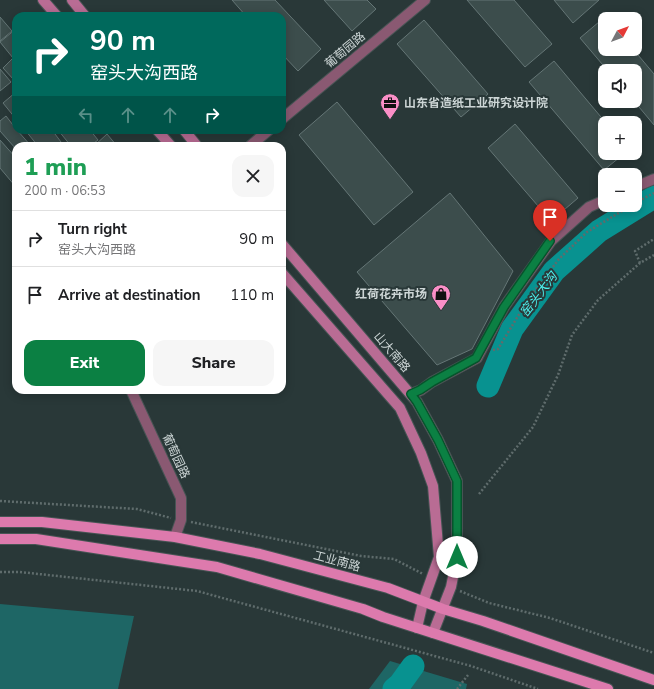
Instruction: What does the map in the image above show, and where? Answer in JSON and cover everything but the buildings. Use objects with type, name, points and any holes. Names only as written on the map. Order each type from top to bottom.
[{"type":"main road","points":[[43,0],[54,12]]},
{"type":"main road","points":[[72,0],[82,12]]},
{"type":"main road","points":[[160,134],[168,142]]},
{"type":"main road","points":[[187,134],[194,142]]},
{"type":"main road","name":"山大南路","points":[[286,249],[417,402],[438,440],[457,481],[457,557],[451,587],[433,633]]},
{"type":"main road","points":[[286,278],[400,408],[421,453],[433,486],[439,557],[423,602],[417,628]]},
{"type":"main road","name":"工业南路","points":[[0,522],[42,522],[175,536],[260,554],[388,588],[443,609],[483,621],[654,680]]},
{"type":"main road","points":[[0,539],[36,539],[217,567],[363,609],[417,628],[608,689]]},
{"type":"street","name":"葡萄园路","points":[[286,116],[425,0]]},
{"type":"street","points":[[255,142],[264,134]]},
{"type":"street","points":[[642,184],[654,179]]},
{"type":"street","points":[[411,394],[476,358],[504,307],[550,241],[589,207],[598,203]]},
{"type":"street","name":"葡萄园路","points":[[132,394],[181,498],[181,520],[175,536]]},
{"type":"path","points":[[642,200],[654,194]]},
{"type":"path","points":[[479,353],[498,349],[529,298],[558,259],[587,232],[620,212]]},
{"type":"path","points":[[640,263],[635,251],[654,239]]},
{"type":"path","points":[[479,494],[533,427],[558,376],[572,335],[598,300],[640,263],[654,255]]},
{"type":"path","points":[[0,572],[20,572],[197,591],[470,666],[538,689]]},
{"type":"path","points":[[457,689],[468,675]]},
{"type":"shaded area","points":[[0,604],[134,616],[118,689],[0,689]]},
{"type":"shaded area","points":[[390,661],[467,684],[466,689],[369,689]]},
{"type":"waterway","name":"窑头大沟","points":[[488,386],[512,329],[554,271],[599,231],[654,197]]},
{"type":"waterway","name":"窑头大沟","points":[[394,689],[400,684],[413,666]]},
{"type":"place","name":"山东省造纸工业研究设计院","points":[[390,120]]},
{"type":"place","name":"红荷花卉市场","points":[[441,311]]},
{"type":"route","points":[[457,557],[457,481],[438,440],[411,394],[476,358],[504,307],[550,241]]}]
